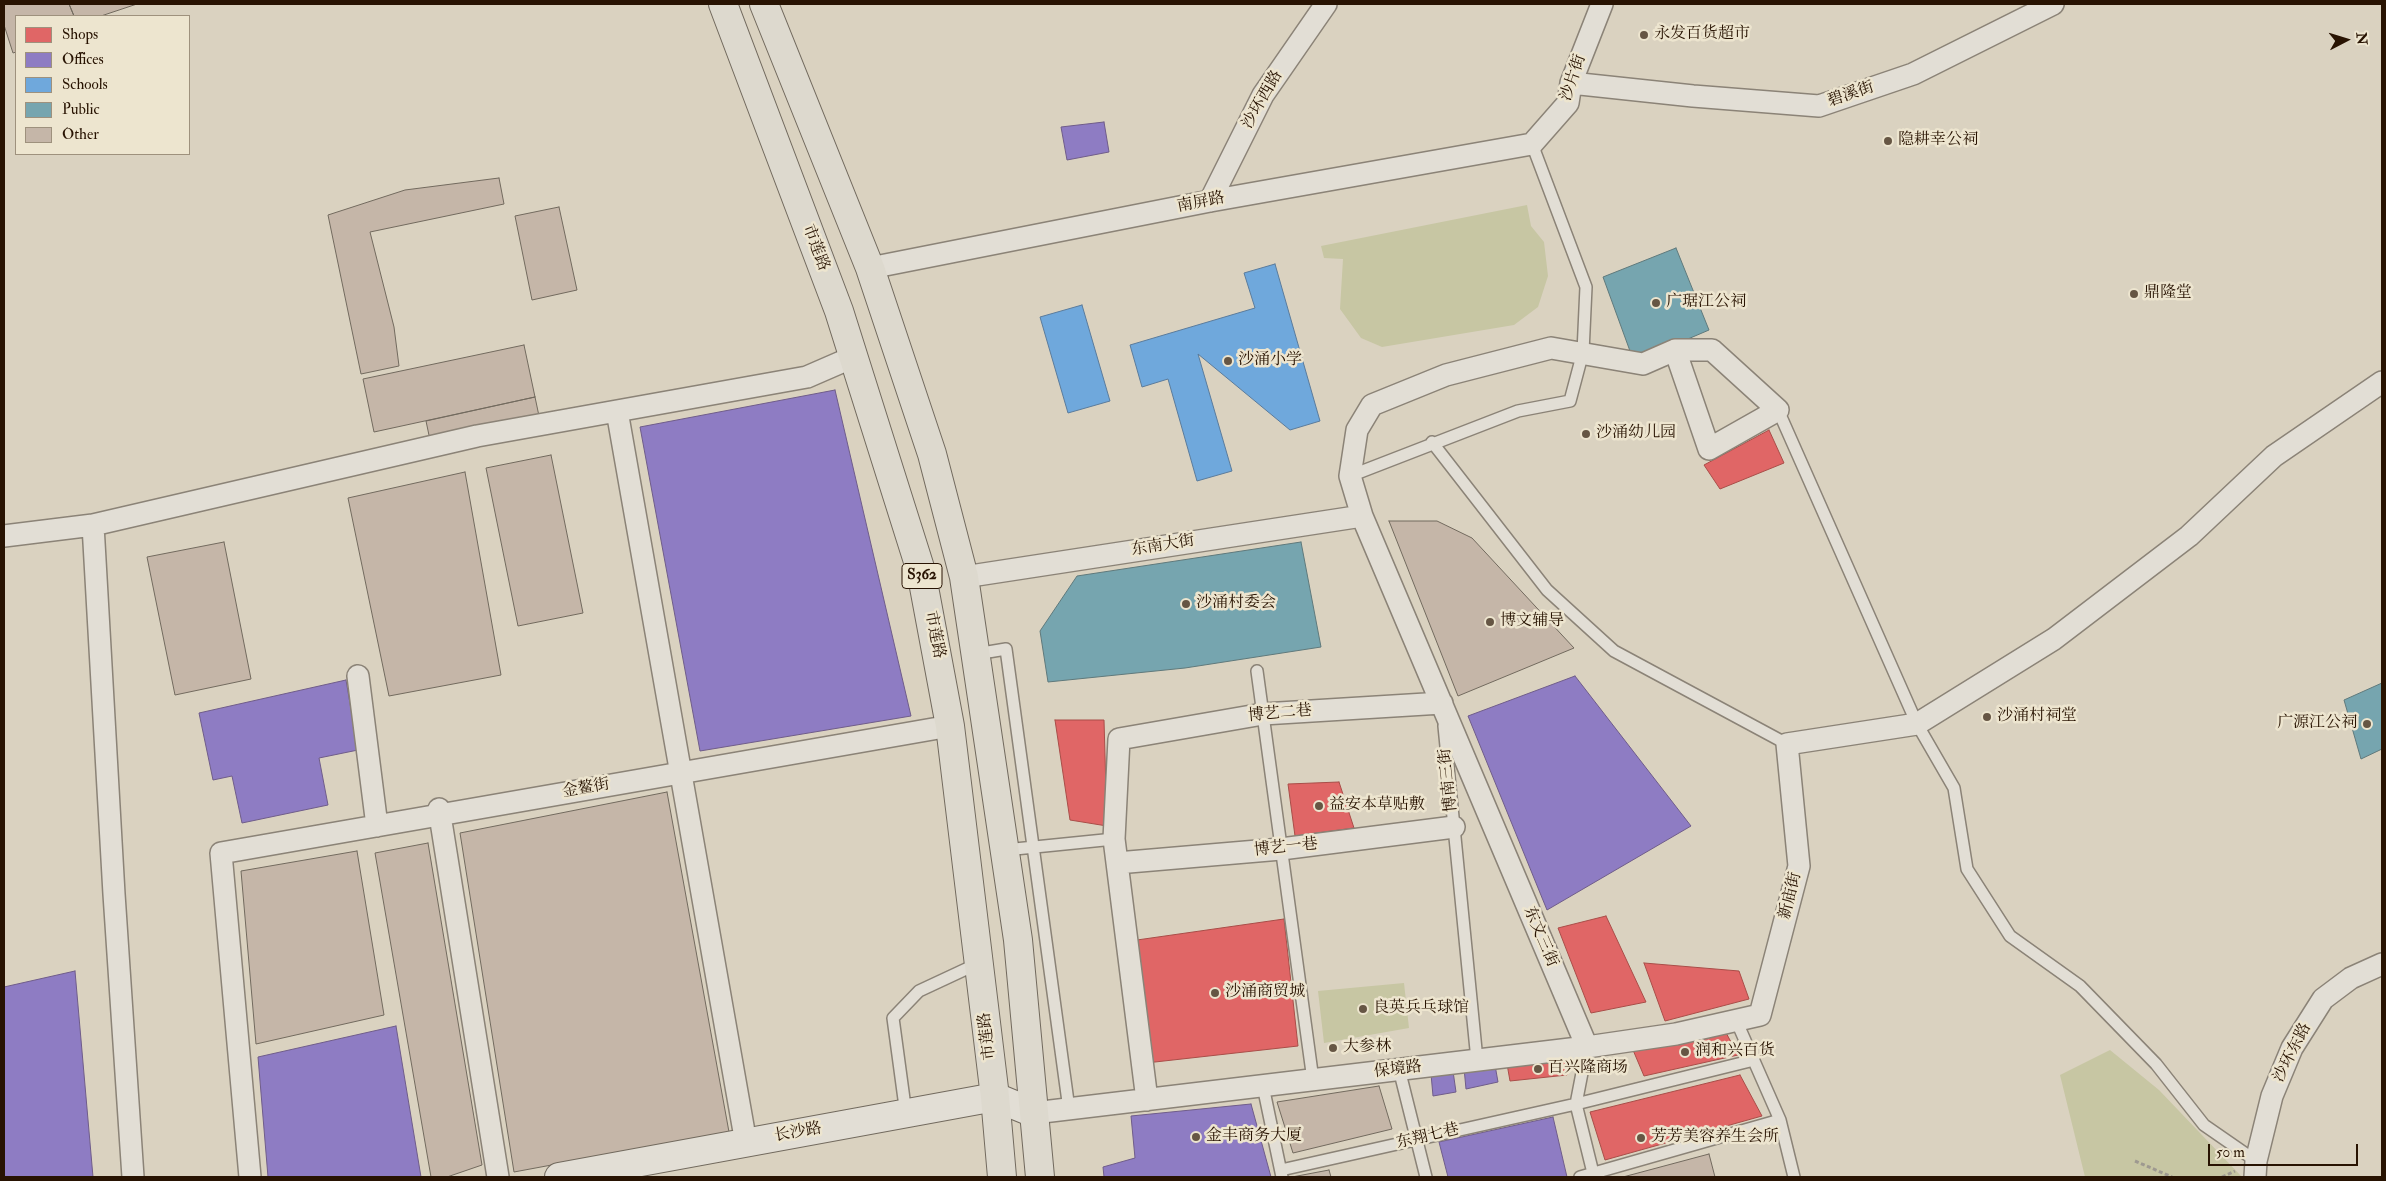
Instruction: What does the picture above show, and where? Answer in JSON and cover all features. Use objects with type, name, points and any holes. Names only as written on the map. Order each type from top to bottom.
[{"type":"main road","name":"市莲路","points":[[723,4],[839,311],[921,571],[950,726],[995,1097],[1002,1177]]},
{"type":"main road","name":"S362","points":[[764,4],[870,268],[932,454],[964,577],[1018,940],[1040,1177]]},
{"type":"street","name":"沙环西路","points":[[1210,201],[1263,95],[1326,4]]},
{"type":"street","name":"沙片街","points":[[1532,144],[1568,103],[1571,83],[1602,4]]},
{"type":"street","name":"碧溪街","points":[[1571,83],[1693,96],[1819,106],[1914,74],[2053,4]]},
{"type":"street","name":"南屏路","points":[[870,268],[1210,201],[1532,144]]},
{"type":"street","points":[[1350,476],[1357,430],[1372,404],[1446,376],[1551,348],[1583,352],[1643,364],[1675,350],[1712,350],[1778,410],[1709,449],[1675,350]]},
{"type":"street","points":[[4,536],[93,525],[477,436],[807,377],[853,357]]},
{"type":"street","points":[[1787,744],[1917,724],[2054,639],[2189,536],[2274,456],[2382,382]]},
{"type":"street","points":[[617,411],[746,1143]]},
{"type":"street","name":"博南三街","points":[[1350,476],[1362,516],[1442,703]]},
{"type":"street","name":"东南大街","points":[[964,577],[1362,516]]},
{"type":"street","points":[[93,525],[113,884],[134,1177]]},
{"type":"street","points":[[358,676],[377,826]]},
{"type":"street","name":"东文三街","points":[[1442,703],[1586,1047]]},
{"type":"street","name":"金鳌街","points":[[250,1177],[221,853],[950,726]]},
{"type":"street","name":"新庙街","points":[[1760,1015],[1799,866],[1787,744]]},
{"type":"street","points":[[439,809],[498,1177]]},
{"type":"street","points":[[1114,839],[1147,1100]]},
{"type":"street","name":"沙环东路","points":[[2255,1169],[2272,1096],[2292,1048],[2322,999],[2351,978],[2382,964]]},
{"type":"street","name":"保境路","points":[[1034,1114],[1586,1047],[1676,1034],[1760,1015]]},
{"type":"street","points":[[995,1097],[1034,1114]]},
{"type":"street","name":"长沙路","points":[[559,1177],[995,1097]]},
{"type":"lane","points":[[1350,476],[1432,442],[1518,411],[1570,400],[1583,352],[1586,287],[1532,144]]},
{"type":"lane","points":[[1778,410],[1917,724],[1954,788],[1967,870],[2010,936],[2080,986],[2156,1064],[2204,1125],[2255,1169]]},
{"type":"lane","points":[[1432,442],[1547,590],[1614,651],[1787,744]]},
{"type":"lane","points":[[976,654],[1006,649],[1069,1109]]},
{"type":"lane","points":[[1257,671],[1313,1080]]},
{"type":"lane","name":"博艺二巷","points":[[1114,839],[1119,739],[1263,714],[1442,703]]},
{"type":"lane","name":"博南三街","points":[[1442,703],[1477,1060]]},
{"type":"lane","name":"博艺一巷","points":[[1117,864],[1281,849],[1454,828]]},
{"type":"lane","points":[[1005,850],[1114,839],[1147,1100]]},
{"type":"lane","points":[[906,1114],[892,1018],[919,991],[979,963]]},
{"type":"lane","points":[[1736,1020],[1780,1120],[1794,1177]]},
{"type":"lane","points":[[1586,1047],[1576,1104],[1593,1176]]},
{"type":"lane","name":"东翔七巷","points":[[1281,1174],[1754,1060]]},
{"type":"lane","points":[[1399,1070],[1426,1177]]},
{"type":"lane","points":[[1263,1086],[1281,1174]]},
{"type":"lane","points":[[1580,1177],[1593,1176],[1780,1120]]},
{"type":"path","points":[[2135,1161],[2172,1177]]},
{"type":"green space","points":[[1527,205],[1531,226],[1544,242],[1548,276],[1538,307],[1514,325],[1382,347],[1361,338],[1340,309],[1343,259],[1324,258],[1321,246]]},
{"type":"green space","name":"良英兵乓球馆","points":[[1404,983],[1409,1028],[1324,1043],[1318,991]]},
{"type":"green space","points":[[2110,1050],[2159,1090],[2242,1177],[2085,1177],[2060,1075]]},
{"type":"building: Shops","points":[[1769,430],[1784,463],[1720,489],[1704,465]]},
{"type":"building: Shops","points":[[1055,720],[1104,720],[1107,826],[1070,820]]},
{"type":"building: Shops","name":"益安本草贴敷","points":[[1339,782],[1354,828],[1295,836],[1288,784]]},
{"type":"building: Shops","points":[[1606,916],[1646,1002],[1591,1013],[1558,928]]},
{"type":"building: Shops","name":"沙涌商贸城","points":[[1284,919],[1298,1046],[1146,1063],[1130,941]]},
{"type":"building: Shops","points":[[1644,963],[1739,971],[1749,999],[1665,1021]]},
{"type":"building: Shops","name":"润和兴百货","points":[[1724,1029],[1738,1055],[1644,1076],[1633,1050]]},
{"type":"building: Shops","name":"百兴隆商场","points":[[1570,1057],[1567,1075],[1510,1081],[1507,1064]]},
{"type":"building: Shops","name":"芳芳美容养生会所","points":[[1740,1075],[1762,1116],[1605,1160],[1590,1112]]},
{"type":"building: Offices","points":[[1104,122],[1109,152],[1067,160],[1061,127]]},
{"type":"building: Offices","points":[[835,390],[911,716],[700,751],[640,427]]},
{"type":"building: Offices","points":[[1575,676],[1691,826],[1547,910],[1468,716]]},
{"type":"building: Offices","points":[[346,680],[358,750],[319,758],[328,805],[242,823],[232,776],[213,780],[199,713]]},
{"type":"building: Offices","points":[[75,971],[93,1177],[4,1177],[4,987]]},
{"type":"building: Offices","points":[[396,1026],[421,1177],[268,1177],[258,1057]]},
{"type":"building: Offices","points":[[1495,1065],[1498,1082],[1466,1089],[1464,1068]]},
{"type":"building: Offices","points":[[1453,1071],[1456,1092],[1433,1096],[1431,1074]]},
{"type":"building: Offices","name":"金丰商务大厦","points":[[1251,1104],[1271,1177],[1104,1177],[1103,1167],[1135,1158],[1131,1116]]},
{"type":"building: Offices","points":[[1553,1117],[1567,1177],[1448,1177],[1439,1142]]},
{"type":"building: Schools","points":[[1275,264],[1320,421],[1290,430],[1198,354],[1232,471],[1197,481],[1168,379],[1142,387],[1130,345],[1255,308],[1244,273]]},
{"type":"building: Schools","points":[[1082,305],[1110,401],[1068,413],[1040,317]]},
{"type":"building: Public","name":"广琚江公祠","points":[[1676,248],[1709,330],[1634,362],[1603,277]]},
{"type":"building: Public","name":"沙涌村委会","points":[[1301,542],[1321,647],[1185,668],[1048,682],[1040,631],[1077,576]]},
{"type":"building: Public","name":"广源江公祠","points":[[2382,683],[2382,749],[2361,759],[2344,700]]},
{"type":"building: Other","points":[[4,4],[69,4],[74,15],[15,15],[15,52],[13,53],[4,25]]},
{"type":"building: Other","points":[[69,4],[137,4],[104,15],[74,15]]},
{"type":"building: Other","points":[[499,178],[504,204],[370,232],[394,327],[399,366],[361,374],[328,215],[405,190]]},
{"type":"building: Other","points":[[559,207],[577,290],[532,300],[515,216]]},
{"type":"building: Other","points":[[524,345],[535,397],[374,432],[363,379]]},
{"type":"building: Other","points":[[535,397],[539,416],[430,440],[426,421]]},
{"type":"building: Other","points":[[551,455],[583,613],[518,626],[486,468]]},
{"type":"building: Other","points":[[465,472],[501,675],[389,696],[348,498]]},
{"type":"building: Other","name":"博文辅导","points":[[1389,521],[1437,521],[1472,538],[1574,648],[1458,696]]},
{"type":"building: Other","points":[[224,542],[251,679],[175,695],[147,557]]},
{"type":"building: Other","points":[[667,792],[729,1132],[514,1172],[460,833]]},
{"type":"building: Other","points":[[428,843],[482,1165],[447,1177],[431,1177],[375,853]]},
{"type":"building: Other","points":[[357,851],[384,1015],[256,1044],[241,871]]},
{"type":"building: Other","points":[[1379,1086],[1392,1129],[1293,1153],[1277,1102]]},
{"type":"building: Other","points":[[1709,1154],[1715,1177],[1623,1177]]},
{"type":"building: Other","points":[[1329,1170],[1331,1177],[1292,1177]]},
{"type":"place","name":"永发百货超市","points":[[1644,35]]},
{"type":"place","name":"隐耕幸公祠","points":[[1888,141]]},
{"type":"place","name":"鼎隆堂","points":[[2134,294]]},
{"type":"place","name":"广琚江公祠","points":[[1656,303]]},
{"type":"place","name":"沙涌小学","points":[[1228,361]]},
{"type":"place","name":"沙涌幼儿园","points":[[1586,434]]},
{"type":"place","name":"沙涌村委会","points":[[1186,604]]},
{"type":"place","name":"博文辅导","points":[[1490,622]]},
{"type":"place","name":"沙涌村祠堂","points":[[1987,717]]},
{"type":"place","name":"广源江公祠","points":[[2367,724]]},
{"type":"place","name":"益安本草贴敷","points":[[1319,806]]},
{"type":"place","name":"沙涌商贸城","points":[[1215,993]]},
{"type":"place","name":"良英兵乓球馆","points":[[1363,1009]]},
{"type":"place","name":"大参林","points":[[1333,1048]]},
{"type":"place","name":"润和兴百货","points":[[1685,1052]]},
{"type":"place","name":"百兴隆商场","points":[[1538,1069]]},
{"type":"place","name":"金丰商务大厦","points":[[1196,1137]]},
{"type":"place","name":"芳芳美容养生会所","points":[[1641,1138]]}]
